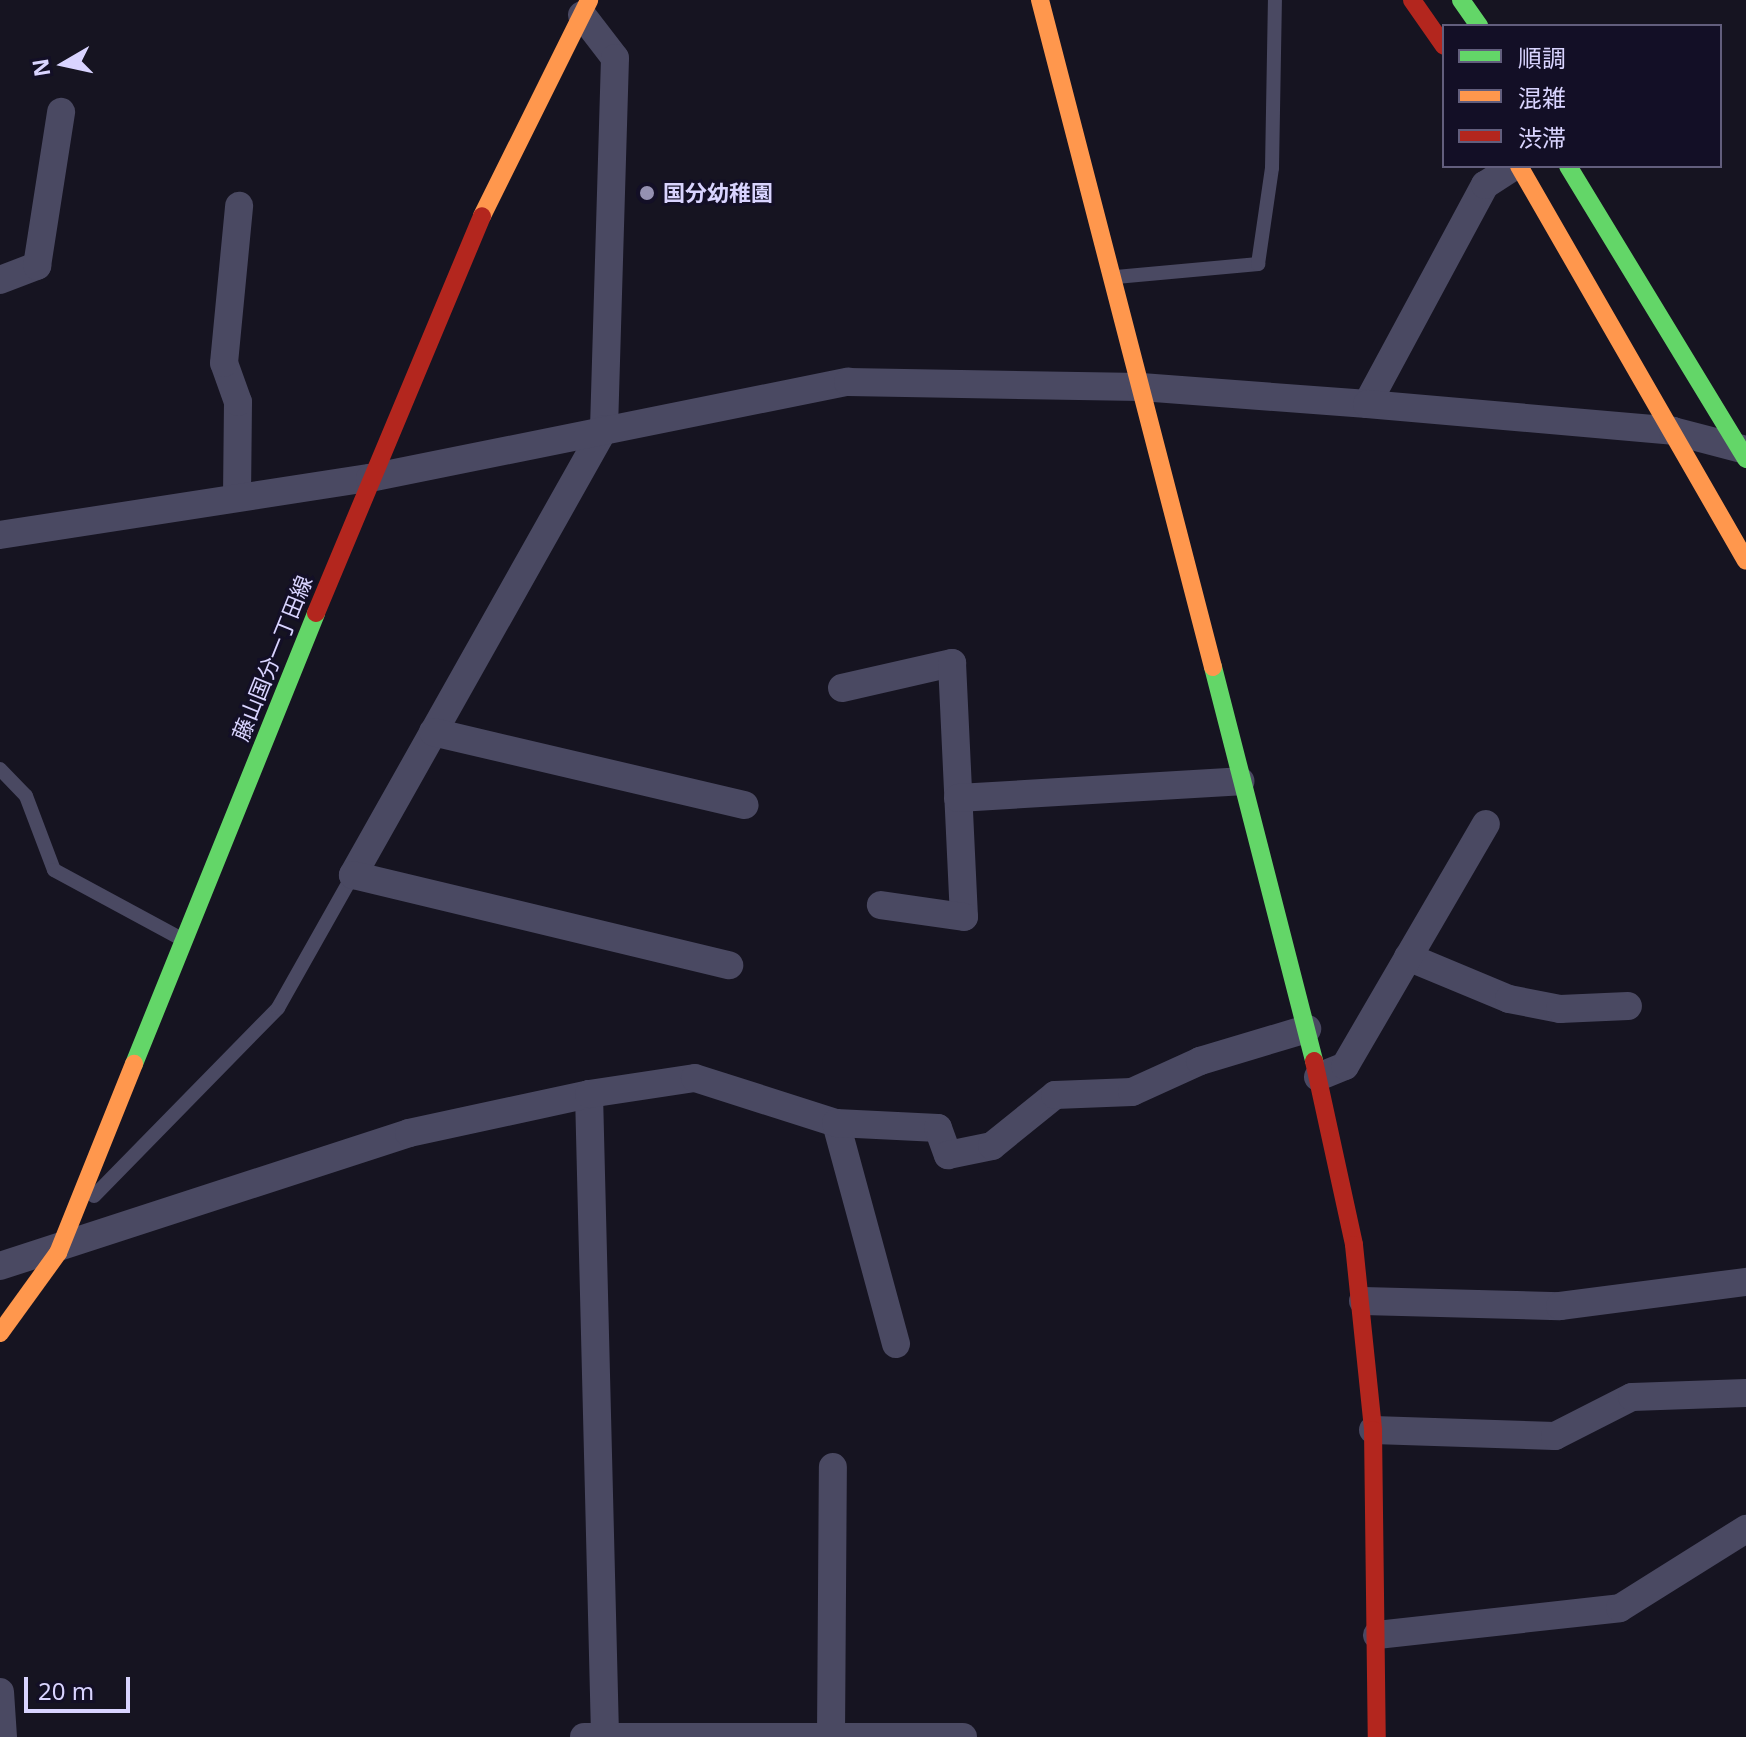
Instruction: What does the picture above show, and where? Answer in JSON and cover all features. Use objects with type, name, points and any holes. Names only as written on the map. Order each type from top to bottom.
[{"type":"street","points":[[1040,0],[1240,781],[1307,1029],[1363,1301],[1373,1430],[1377,1737]]},
{"type":"street","points":[[1412,0],[1442,43]]},
{"type":"street","points":[[1461,0],[1478,24]]},
{"type":"street","points":[[586,8],[615,58],[604,429],[353,875],[729,965]]},
{"type":"street","name":"藤山国分一丁田線","points":[[0,1333],[58,1253],[370,478],[514,142],[586,8]]},
{"type":"street","points":[[0,280],[37,266],[61,112]]},
{"type":"street","points":[[1367,404],[1485,185],[1513,168]]},
{"type":"street","points":[[1517,168],[1746,560]]},
{"type":"street","points":[[1569,168],[1744,453]]},
{"type":"street","points":[[237,497],[238,402],[224,363],[239,206]]},
{"type":"street","points":[[0,535],[370,478],[848,382],[1141,387],[1367,404],[1673,431],[1744,453]]},
{"type":"street","points":[[842,688],[952,663],[964,917],[881,905]]},
{"type":"street","points":[[433,732],[745,805]]},
{"type":"street","points":[[958,798],[1240,781]]},
{"type":"street","points":[[1318,1077],[1345,1066],[1486,824]]},
{"type":"street","points":[[1408,957],[1509,999],[1560,1009],[1628,1006]]},
{"type":"street","points":[[0,1266],[58,1253],[409,1133],[589,1094],[695,1078],[836,1123],[938,1128],[948,1155],[992,1146],[1055,1095],[1132,1092],[1200,1061],[1307,1029]]},
{"type":"street","points":[[589,1094],[594,1735],[963,1737]]},
{"type":"street","points":[[836,1123],[896,1344]]},
{"type":"street","points":[[1363,1301],[1560,1306],[1746,1282]]},
{"type":"street","points":[[1373,1430],[1555,1436],[1632,1397],[1746,1393]]},
{"type":"street","points":[[831,1736],[833,1467]]},
{"type":"street","points":[[1377,1635],[1620,1608],[1746,1529]]},
{"type":"street","points":[[0,1692],[3,1737]]},
{"type":"lane","points":[[1112,278],[1258,264],[1272,168],[1275,0]]},
{"type":"lane","points":[[0,769],[26,796],[54,870],[184,941]]},
{"type":"lane","points":[[72,1219],[278,1008],[353,875]]},
{"type":"traffic: fast","points":[[1461,0],[1478,24]]},
{"type":"traffic: fast","points":[[1569,168],[1746,459]]},
{"type":"traffic: fast","points":[[134,1064],[316,613]]},
{"type":"traffic: fast","points":[[1213,667],[1314,1061]]},
{"type":"traffic: slow","points":[[482,216],[589,0]]},
{"type":"traffic: slow","points":[[1040,0],[1213,667]]},
{"type":"traffic: slow","points":[[1520,168],[1746,560]]},
{"type":"traffic: slow","points":[[0,1333],[58,1253],[134,1064]]},
{"type":"traffic: jam","points":[[1412,0],[1442,43]]},
{"type":"traffic: jam","points":[[316,613],[482,216]]},
{"type":"traffic: jam","points":[[1314,1061],[1354,1245],[1373,1430],[1377,1737]]},
{"type":"place","name":"国分幼稚園","points":[[647,193]]}]
